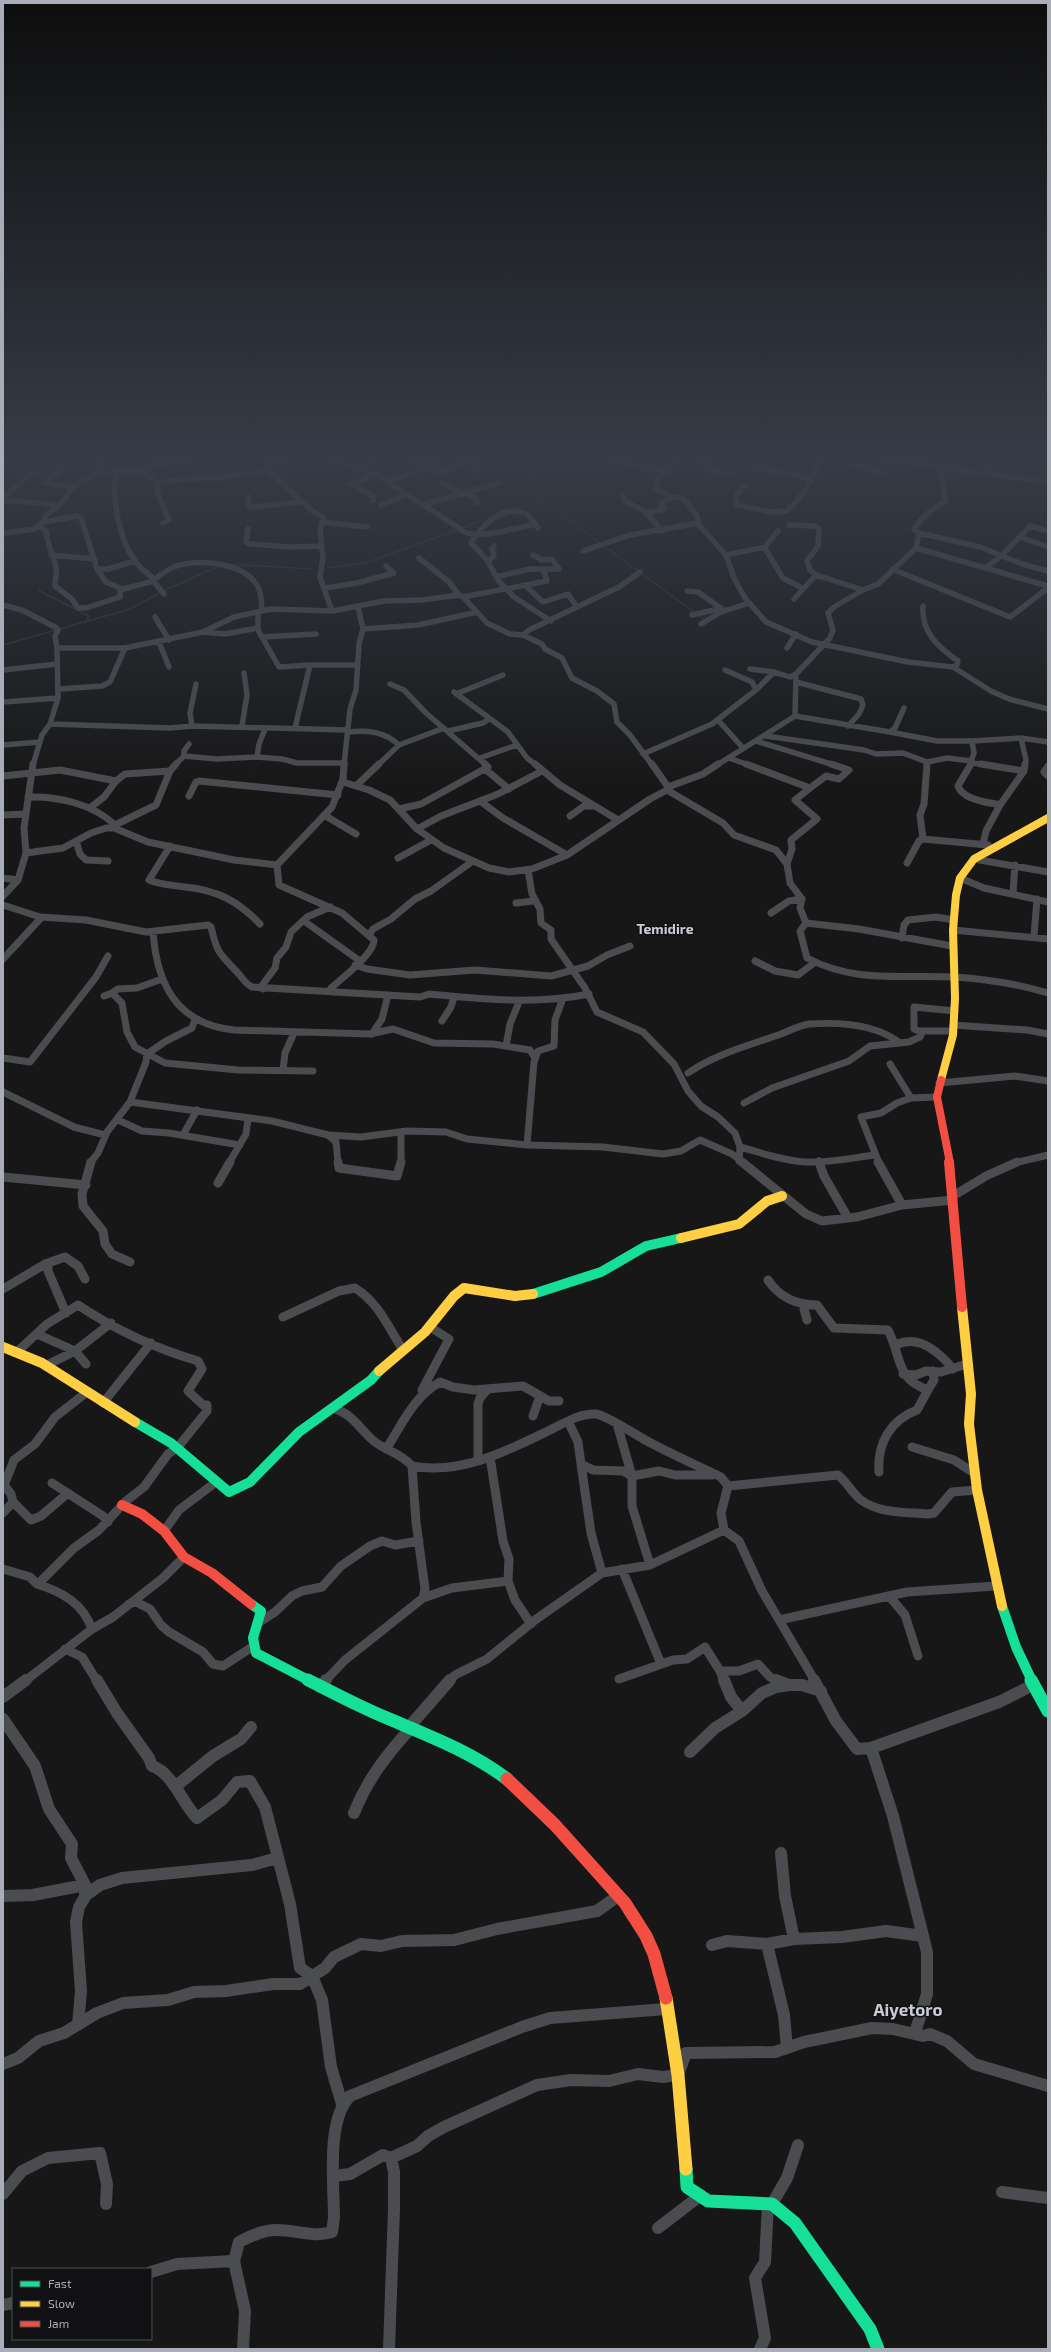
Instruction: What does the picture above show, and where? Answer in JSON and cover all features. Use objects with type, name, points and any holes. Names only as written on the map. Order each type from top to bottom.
[{"type":"street","points":[[57,569],[55,586],[72,599],[78,608],[84,608],[99,602],[120,597],[120,590]]},
{"type":"street","points":[[97,569],[99,574],[109,584],[120,590],[153,580],[170,569]]},
{"type":"street","points":[[142,569],[164,594]]},
{"type":"street","points":[[231,569],[255,582],[261,592],[258,628],[278,667],[358,665]]},
{"type":"street","points":[[321,569],[320,577],[332,611]]},
{"type":"street","points":[[325,588],[357,583],[394,573],[389,569]]},
{"type":"street","points":[[432,569],[449,582],[487,623],[510,634],[523,635],[542,644],[545,649],[562,658],[572,678],[597,691],[614,704],[617,722],[643,754],[668,789],[723,823],[734,835],[752,840],[768,849],[776,850],[787,864]]},
{"type":"street","points":[[492,569],[506,589],[529,608],[551,621]]},
{"type":"street","points":[[496,576],[530,569],[559,569]]},
{"type":"street","points":[[731,569],[734,578],[749,602],[766,622],[822,645],[842,647],[871,656],[953,667],[991,691],[1009,699],[1028,706],[1048,709]]},
{"type":"street","points":[[778,569],[783,578],[802,588]]},
{"type":"street","points":[[810,569],[816,575],[863,590]]},
{"type":"street","points":[[750,669],[774,672],[790,677],[796,674],[830,638],[833,630],[828,613],[863,590],[878,584],[892,569],[1010,617],[1048,587]]},
{"type":"street","points":[[994,569],[1048,587]]},
{"type":"street","points":[[57,648],[74,646],[125,648],[142,643],[159,642],[203,632],[234,617],[260,611],[285,609],[312,612],[332,611],[384,601],[422,600],[506,589],[547,581],[544,572],[546,570]]},
{"type":"street","points":[[523,635],[529,630],[551,621],[576,607],[619,587],[640,572]]},
{"type":"street","points":[[794,599],[802,588],[816,575]]},
{"type":"street","points":[[526,585],[543,602]]},
{"type":"street","points":[[688,591],[698,592],[723,612]]},
{"type":"street","points":[[529,608],[568,594],[576,607]]},
{"type":"street","points":[[701,624],[723,612],[749,602]]},
{"type":"street","points":[[3,605],[22,610],[58,630],[55,636],[59,689],[58,698],[50,724],[40,742],[31,772],[24,828],[26,853],[18,880],[3,896]]},
{"type":"street","points":[[923,606],[921,618],[927,633],[958,661],[957,665],[953,667]]},
{"type":"street","points":[[334,992],[331,988],[335,983],[358,963],[374,944],[370,934],[330,906],[279,885],[277,865],[324,815],[338,795],[343,782],[347,731],[351,703],[356,690],[363,629],[358,607]]},
{"type":"street","points":[[692,615],[714,610],[723,612]]},
{"type":"street","points":[[363,629],[418,625],[477,612]]},
{"type":"street","points":[[155,617],[169,640]]},
{"type":"street","points":[[203,632],[225,634],[258,628]]},
{"type":"street","points":[[262,637],[290,635],[302,637],[316,634]]},
{"type":"street","points":[[787,648],[796,634]]},
{"type":"street","points":[[159,642],[169,667]]},
{"type":"street","points":[[59,689],[102,686],[110,682],[125,648]]},
{"type":"street","points":[[3,670],[57,664]]},
{"type":"street","points":[[295,728],[310,665]]},
{"type":"street","points":[[725,670],[752,682],[756,690]]},
{"type":"street","points":[[643,754],[686,737],[718,720],[756,690],[774,672]]},
{"type":"street","points":[[242,726],[247,696],[244,673]]},
{"type":"street","points":[[794,716],[796,674]]},
{"type":"street","points":[[503,675],[455,693],[489,720],[508,732],[527,758],[542,771],[560,785],[618,820]]},
{"type":"street","points":[[796,682],[861,699],[863,705],[861,710],[848,726]]},
{"type":"street","points":[[192,726],[190,713],[196,684]]},
{"type":"street","points":[[390,684],[404,690],[446,730],[480,758],[488,767],[422,804],[399,810]]},
{"type":"street","points":[[3,702],[58,698]]},
{"type":"street","points":[[890,732],[895,728],[904,708]]},
{"type":"street","points":[[343,782],[357,785],[390,800],[418,829],[431,840],[473,861],[499,871],[528,870],[567,855],[650,799],[668,789],[703,774],[743,748],[766,736],[794,716],[937,741],[1021,738],[1048,742]]},
{"type":"street","points":[[357,785],[399,745],[446,730],[483,723],[489,720]]},
{"type":"street","points":[[718,720],[743,748]]},
{"type":"street","points":[[50,724],[170,728],[192,726],[242,726],[265,729],[295,728],[377,732],[387,735],[399,745]]},
{"type":"street","points":[[257,757],[259,744],[265,729]]},
{"type":"street","points":[[766,736],[864,750],[874,755],[896,752],[906,753],[927,762],[947,758],[1024,771]]},
{"type":"street","points":[[983,844],[986,831],[1000,805],[1024,771],[1026,760],[1021,738]]},
{"type":"street","points":[[972,740],[974,747],[972,762],[958,786],[959,790],[967,796],[1000,805]]},
{"type":"street","points":[[3,745],[40,742]]},
{"type":"street","points":[[756,742],[849,770],[839,779],[826,776],[795,800],[817,820],[791,840],[792,849],[787,864],[790,883],[802,899]]},
{"type":"street","points":[[26,853],[63,848],[91,833],[115,826],[133,816],[152,809],[156,805],[170,771],[184,756],[184,751],[189,744]]},
{"type":"street","points":[[480,758],[517,745]]},
{"type":"street","points":[[184,756],[217,759],[257,757],[282,759],[297,763],[345,763]]},
{"type":"street","points":[[729,758],[810,788]]},
{"type":"street","points":[[923,839],[920,815],[924,804],[927,762]]},
{"type":"street","points":[[1048,766],[1044,772],[1048,776]]},
{"type":"street","points":[[485,769],[508,788]]},
{"type":"street","points":[[3,776],[60,770],[98,776],[116,781]]},
{"type":"street","points":[[91,807],[104,798],[116,781],[125,774],[170,771]]},
{"type":"street","points":[[418,829],[542,771]]},
{"type":"street","points":[[189,796],[196,782],[199,781],[231,782],[263,788],[338,795]]},
{"type":"street","points":[[28,797],[68,802],[91,807],[112,820],[115,826],[148,842],[234,860],[277,865]]},
{"type":"street","points":[[480,801],[503,818],[567,855]]},
{"type":"street","points":[[570,816],[584,806],[594,806]]},
{"type":"street","points":[[3,815],[26,814]]},
{"type":"street","points":[[324,815],[356,834]]},
{"type":"street","points":[[1048,818],[993,846],[974,859],[960,878],[956,895],[952,946],[955,1011],[953,1028],[939,1083],[937,1097],[951,1171],[967,1364],[971,1394],[969,1424],[977,1490],[996,1586],[1007,1625],[1034,1686],[1048,1711]]},
{"type":"street","points":[[906,863],[919,842],[923,839],[993,846]]},
{"type":"street","points":[[398,858],[431,840]]},
{"type":"street","points":[[76,841],[78,855],[82,859],[88,861],[108,860]]},
{"type":"street","points":[[170,846],[149,880],[158,884],[204,889],[219,893],[243,905],[260,924]]},
{"type":"street","points":[[974,859],[1048,872]]},
{"type":"street","points":[[370,934],[373,929],[391,919],[415,899],[431,891],[473,861]]},
{"type":"street","points":[[1013,893],[1014,866]]},
{"type":"street","points":[[528,870],[534,901],[540,909],[541,923],[551,930],[551,939],[589,994],[597,1012],[643,1032],[665,1053],[674,1064],[688,1091],[701,1106],[730,1127],[737,1137],[740,1147],[739,1161]]},
{"type":"street","points":[[3,878],[18,880]]},
{"type":"street","points":[[960,878],[984,888],[1013,893],[1048,902]]},
{"type":"street","points":[[771,913],[790,901],[802,899]]},
{"type":"street","points":[[802,899],[799,904],[806,923]]},
{"type":"street","points":[[1034,936],[1037,899]]},
{"type":"street","points":[[516,903],[534,901]]},
{"type":"street","points":[[3,905],[23,914],[41,918],[100,922],[118,928],[153,932],[208,925],[211,927],[216,948],[223,960],[240,972],[244,983],[263,988],[312,991],[335,983]]},
{"type":"street","points":[[263,988],[263,984],[275,968],[277,958],[286,947],[291,932],[304,921],[330,906]]},
{"type":"street","points":[[902,938],[903,929],[908,920],[936,917],[954,920]]},
{"type":"street","points":[[3,959],[41,918]]},
{"type":"street","points":[[304,921],[367,969],[410,975],[475,970],[551,976],[588,966],[607,955],[630,946]]},
{"type":"street","points":[[806,923],[859,929],[952,946]]},
{"type":"street","points":[[806,923],[800,931],[808,958],[814,963],[838,972],[879,979],[954,977],[1034,989],[1048,993]]},
{"type":"street","points":[[953,930],[1034,936],[1048,939]]},
{"type":"street","points":[[153,932],[153,943],[162,979],[174,1002],[195,1019],[205,1024],[222,1028],[341,1035],[372,1034],[382,1030],[394,1029],[425,1041],[506,1046],[530,1050],[535,1058]]},
{"type":"street","points":[[3,1058],[30,1062],[96,977],[108,956]]},
{"type":"street","points":[[755,961],[775,971],[798,975],[814,963]]},
{"type":"street","points":[[104,996],[118,989],[137,988],[162,979]]},
{"type":"street","points":[[317,990],[518,1002],[562,1001],[589,994]]},
{"type":"street","points":[[112,993],[122,1003],[124,1020],[132,1043],[147,1054],[166,1063],[238,1070],[313,1071]]},
{"type":"street","points":[[372,1034],[382,1019],[388,995]]},
{"type":"street","points":[[442,1021],[451,1007],[454,997]]},
{"type":"street","points":[[527,1145],[530,1119],[531,1082],[535,1058],[538,1051],[554,1046],[556,1038],[554,1029],[555,1018],[562,1001]]},
{"type":"street","points":[[506,1046],[510,1024],[518,1002]]},
{"type":"street","points":[[955,1011],[914,1007],[912,1023],[914,1029],[919,1031],[953,1028],[1027,1030],[1048,1034]]},
{"type":"street","points":[[130,1262],[112,1254],[105,1244],[103,1231],[94,1217],[83,1206],[82,1194],[86,1185],[90,1165],[98,1153],[105,1135],[118,1120],[130,1102],[146,1062],[147,1054],[166,1040],[192,1028],[195,1019]]},
{"type":"street","points":[[688,1073],[699,1065],[737,1049],[808,1024],[852,1025],[865,1027],[889,1034],[900,1043]]},
{"type":"street","points":[[744,1103],[772,1088],[828,1070],[849,1061],[870,1046],[909,1042],[920,1037],[922,1033],[919,1031]]},
{"type":"street","points":[[283,1070],[285,1053],[294,1033]]},
{"type":"street","points":[[890,1064],[911,1098]]},
{"type":"street","points":[[939,1083],[1015,1076],[1048,1081]]},
{"type":"street","points":[[3,1092],[74,1127],[105,1135]]},
{"type":"street","points":[[902,1205],[874,1154],[861,1117],[881,1113],[897,1103],[911,1098],[937,1097]]},
{"type":"street","points":[[130,1102],[197,1110],[248,1119],[281,1122],[311,1133],[328,1135],[361,1136],[401,1132],[446,1132],[467,1139],[527,1145],[603,1147],[663,1154],[681,1151],[700,1140],[732,1154],[806,1214],[822,1221],[848,1218],[902,1205],[953,1198],[992,1174],[1024,1160],[1048,1155]]},
{"type":"street","points":[[182,1135],[197,1110]]},
{"type":"street","points":[[218,1183],[246,1134],[248,1119]]},
{"type":"street","points":[[118,1120],[142,1131],[182,1135],[240,1145]]},
{"type":"street","points":[[328,1135],[336,1142],[340,1168],[366,1173],[397,1176],[402,1160],[401,1132]]},
{"type":"street","points":[[740,1147],[780,1158],[807,1162],[820,1162],[874,1154]]},
{"type":"street","points":[[820,1162],[824,1176],[848,1218]]},
{"type":"street","points":[[3,1177],[86,1185]]},
{"type":"street","points":[[3,1347],[18,1351],[62,1374],[103,1403],[177,1448],[208,1472],[216,1482],[229,1492],[239,1490],[253,1480],[270,1464],[277,1453],[314,1419],[372,1379],[382,1367],[430,1327],[460,1290],[467,1287],[508,1296],[535,1294],[601,1272],[649,1245],[739,1224],[768,1201],[782,1196]]},
{"type":"street","points":[[3,1289],[48,1264],[65,1258],[73,1260],[85,1275],[86,1279]]},
{"type":"street","points":[[48,1264],[48,1271],[66,1313]]},
{"type":"street","points":[[768,1280],[773,1289],[786,1298],[806,1306],[817,1306],[822,1309],[834,1328],[888,1330],[896,1345],[903,1374],[916,1386],[928,1390]]},
{"type":"street","points":[[283,1316],[339,1291],[355,1288],[373,1302],[386,1316],[403,1350]]},
{"type":"street","points":[[18,1351],[47,1324],[78,1305],[93,1315],[173,1354],[198,1361],[202,1368],[188,1391],[203,1405],[207,1405],[207,1411],[177,1448],[170,1452],[147,1485],[122,1505],[108,1522],[82,1541],[56,1570],[37,1584]]},
{"type":"street","points":[[806,1306],[804,1309],[807,1320]]},
{"type":"street","points":[[45,1366],[74,1351],[111,1323]]},
{"type":"street","points":[[386,1449],[397,1434],[420,1395],[448,1339],[430,1327]]},
{"type":"street","points":[[37,1334],[74,1351],[86,1364]]},
{"type":"street","points":[[896,1345],[901,1342],[906,1342],[934,1349],[953,1369]]},
{"type":"street","points":[[103,1403],[151,1343]]},
{"type":"street","points":[[903,1374],[953,1369],[967,1364]]},
{"type":"street","points":[[879,1472],[878,1455],[883,1439],[906,1414],[917,1410],[934,1380],[933,1372]]},
{"type":"street","points":[[420,1395],[430,1386],[440,1382],[452,1388],[488,1390],[524,1386],[540,1396],[554,1402],[559,1401]]},
{"type":"street","points":[[478,1460],[476,1449],[479,1439],[479,1418],[477,1406],[478,1400],[488,1390]]},
{"type":"street","points":[[68,1493],[41,1516],[31,1520],[13,1502],[11,1494],[4,1485],[14,1460],[34,1444],[55,1417],[87,1392]]},
{"type":"street","points":[[533,1416],[540,1396]]},
{"type":"street","points":[[331,1408],[343,1410],[350,1415],[358,1427],[386,1449],[408,1461],[412,1466],[421,1469],[441,1469],[490,1457],[510,1450],[585,1414],[598,1414],[720,1477],[728,1486]]},
{"type":"street","points":[[568,1421],[578,1442],[586,1501],[585,1514],[602,1573]]},
{"type":"street","points":[[617,1424],[632,1476],[632,1506],[650,1565]]},
{"type":"street","points":[[912,1447],[947,1456],[959,1463],[967,1465],[976,1476]]},
{"type":"street","points":[[490,1457],[503,1540],[508,1559],[508,1581],[515,1600],[531,1624]]},
{"type":"street","points":[[581,1464],[592,1470],[623,1471],[632,1476],[659,1471],[675,1475],[703,1474],[720,1477]]},
{"type":"street","points":[[412,1466],[425,1589],[423,1598]]},
{"type":"street","points":[[728,1486],[838,1475],[860,1499],[874,1507],[928,1514],[934,1513],[952,1492],[977,1490]]},
{"type":"street","points":[[164,1531],[174,1517],[201,1491],[216,1482]]},
{"type":"street","points":[[52,1483],[103,1516],[108,1522]]},
{"type":"street","points":[[728,1486],[721,1508],[721,1523],[724,1530],[732,1534],[739,1541],[764,1598],[779,1620],[821,1691],[842,1730],[857,1749],[871,1748],[1000,1702],[1034,1686]]},
{"type":"street","points":[[3,1513],[13,1502]]},
{"type":"street","points":[[122,1505],[142,1514],[164,1531],[167,1537],[184,1557],[212,1573],[261,1611],[251,1640],[252,1647],[256,1653],[321,1687],[353,1700],[371,1711],[445,1742],[486,1764],[519,1788],[536,1803],[632,1911],[647,1937],[661,1970],[666,2009],[678,2075],[687,2187],[708,2201],[770,2204],[795,2223],[852,2306],[870,2329],[878,2349]]},
{"type":"street","points":[[354,1813],[364,1788],[392,1748],[442,1687],[455,1675],[487,1659],[531,1624],[602,1573],[650,1565],[724,1530]]},
{"type":"street","points":[[258,1623],[275,1612],[292,1596],[302,1591],[322,1586],[341,1566],[370,1546],[382,1541],[395,1545],[419,1541]]},
{"type":"street","points":[[3,1697],[92,1628],[113,1617],[126,1605],[163,1578],[184,1557]]},
{"type":"street","points":[[3,1569],[30,1577],[37,1584],[56,1590],[86,1614],[92,1628]]},
{"type":"street","points":[[622,1569],[661,1664]]},
{"type":"street","points":[[321,1687],[327,1678],[345,1660],[423,1598],[452,1588],[508,1581]]},
{"type":"street","points":[[779,1620],[890,1597],[907,1592],[942,1588],[996,1586]]},
{"type":"street","points":[[890,1597],[900,1607],[905,1615],[918,1656]]},
{"type":"street","points":[[126,1605],[136,1602],[149,1608],[162,1627],[192,1643],[200,1652],[209,1657],[213,1664],[223,1666],[252,1647]]},
{"type":"street","points":[[619,1679],[673,1660],[687,1659],[705,1647],[720,1671],[731,1697],[742,1712]]},
{"type":"street","points":[[65,1649],[82,1657],[88,1664],[117,1713],[149,1758],[152,1766],[158,1768],[162,1774],[176,1786],[186,1808],[197,1818],[222,1800],[237,1782],[250,1781],[265,1807],[290,1904],[300,1968],[312,1976],[322,2000],[331,2067],[342,2104]]},
{"type":"street","points":[[720,1671],[739,1671],[758,1664],[770,1677],[789,1685]]},
{"type":"street","points":[[690,1752],[715,1728],[742,1712],[762,1693],[776,1687],[789,1685],[802,1685],[821,1691]]},
{"type":"street","points":[[4,1724],[35,1766],[43,1787],[45,1801],[72,1844],[71,1858],[85,1891],[75,1918],[75,1936],[81,1991],[78,2025]]},
{"type":"street","points":[[176,1786],[213,1756],[240,1740],[251,1727]]},
{"type":"street","points":[[871,1748],[893,1816],[923,1936],[928,1974],[924,2014],[915,2033]]},
{"type":"street","points":[[781,1854],[785,1896],[794,1939]]},
{"type":"street","points":[[3,1896],[85,1891],[103,1882],[172,1872],[252,1865],[278,1858]]},
{"type":"street","points":[[3,2064],[18,2058],[39,2042],[64,2033],[97,2013],[123,2003],[168,2000],[194,1992],[226,1991],[273,1984],[300,1984],[326,1968],[334,1957],[361,1944],[381,1946],[402,1941],[454,1940],[528,1923],[590,1913],[597,1911],[618,1896]]},
{"type":"street","points":[[712,1945],[727,1941],[745,1941],[767,1944],[794,1939],[842,1938],[886,1931],[923,1936]]},
{"type":"street","points":[[767,1944],[784,2015],[787,2048]]},
{"type":"street","points":[[243,2349],[245,2311],[234,2262],[239,2242],[253,2235],[276,2230],[319,2237],[332,2232],[334,2218],[334,2127],[342,2104],[350,2096],[543,2020],[666,2009]]},
{"type":"street","points":[[678,2075],[686,2053],[775,2052],[804,2042],[872,2028],[893,2029],[923,2036],[930,2034],[947,2041],[974,2064],[1048,2086]]},
{"type":"street","points":[[334,2176],[350,2174],[383,2155],[392,2158],[417,2146],[428,2136],[444,2127],[537,2085],[571,2080],[609,2081],[638,2074],[663,2077],[678,2075]]},
{"type":"street","points":[[760,2349],[765,2338],[755,2278],[765,2262],[770,2204],[787,2178],[798,2145]]},
{"type":"street","points":[[3,2194],[22,2171],[48,2158],[100,2153],[107,2184],[106,2204]]},
{"type":"street","points":[[389,2349],[394,2172],[392,2158]]},
{"type":"street","points":[[1002,2192],[1048,2198]]},
{"type":"street","points":[[658,2228],[701,2195]]},
{"type":"street","points":[[152,2272],[177,2264],[234,2262]]},
{"type":"waterway","points":[[86,622],[130,609],[163,591],[213,569]]},
{"type":"waterway","points":[[308,569],[312,569]]},
{"type":"waterway","points":[[635,569],[705,620]]},
{"type":"waterway","points":[[38,590],[89,616],[86,622]]},
{"type":"waterway","points":[[3,645],[86,622]]},
{"type":"traffic: fast","points":[[533,1294],[601,1272],[646,1246],[681,1238]]},
{"type":"traffic: fast","points":[[135,1422],[171,1443],[229,1492],[250,1482],[299,1432],[371,1380],[379,1371]]},
{"type":"traffic: fast","points":[[251,1604],[261,1611],[253,1638],[256,1653],[371,1711],[441,1740],[476,1757],[507,1779]]},
{"type":"traffic: fast","points":[[1002,1606],[1022,1660],[1048,1711]]},
{"type":"traffic: fast","points":[[686,2169],[687,2187],[708,2201],[772,2204],[795,2223],[870,2329],[878,2349]]},
{"type":"traffic: slow","points":[[941,1080],[953,1035],[955,998],[953,930],[956,895],[960,878],[974,859],[1048,818]]},
{"type":"traffic: slow","points":[[681,1238],[739,1224],[767,1201],[782,1196]]},
{"type":"traffic: slow","points":[[379,1371],[425,1332],[454,1296],[464,1288],[515,1296],[533,1294]]},
{"type":"traffic: slow","points":[[962,1307],[971,1394],[969,1424],[977,1490],[1002,1606]]},
{"type":"traffic: slow","points":[[3,1347],[42,1363],[135,1422]]},
{"type":"traffic: slow","points":[[666,1998],[678,2075],[686,2169]]},
{"type":"traffic: jam","points":[[941,1080],[937,1097],[951,1171],[962,1307]]},
{"type":"traffic: jam","points":[[122,1505],[142,1514],[164,1531],[184,1557],[212,1573],[251,1604]]},
{"type":"traffic: jam","points":[[507,1779],[555,1825],[625,1903],[646,1936],[654,1954],[661,1975],[666,1998]]},
{"type":"district","name":"Temidire","points":[[665,929]]},
{"type":"district","name":"Aiyetoro","points":[[908,2010]]}]
